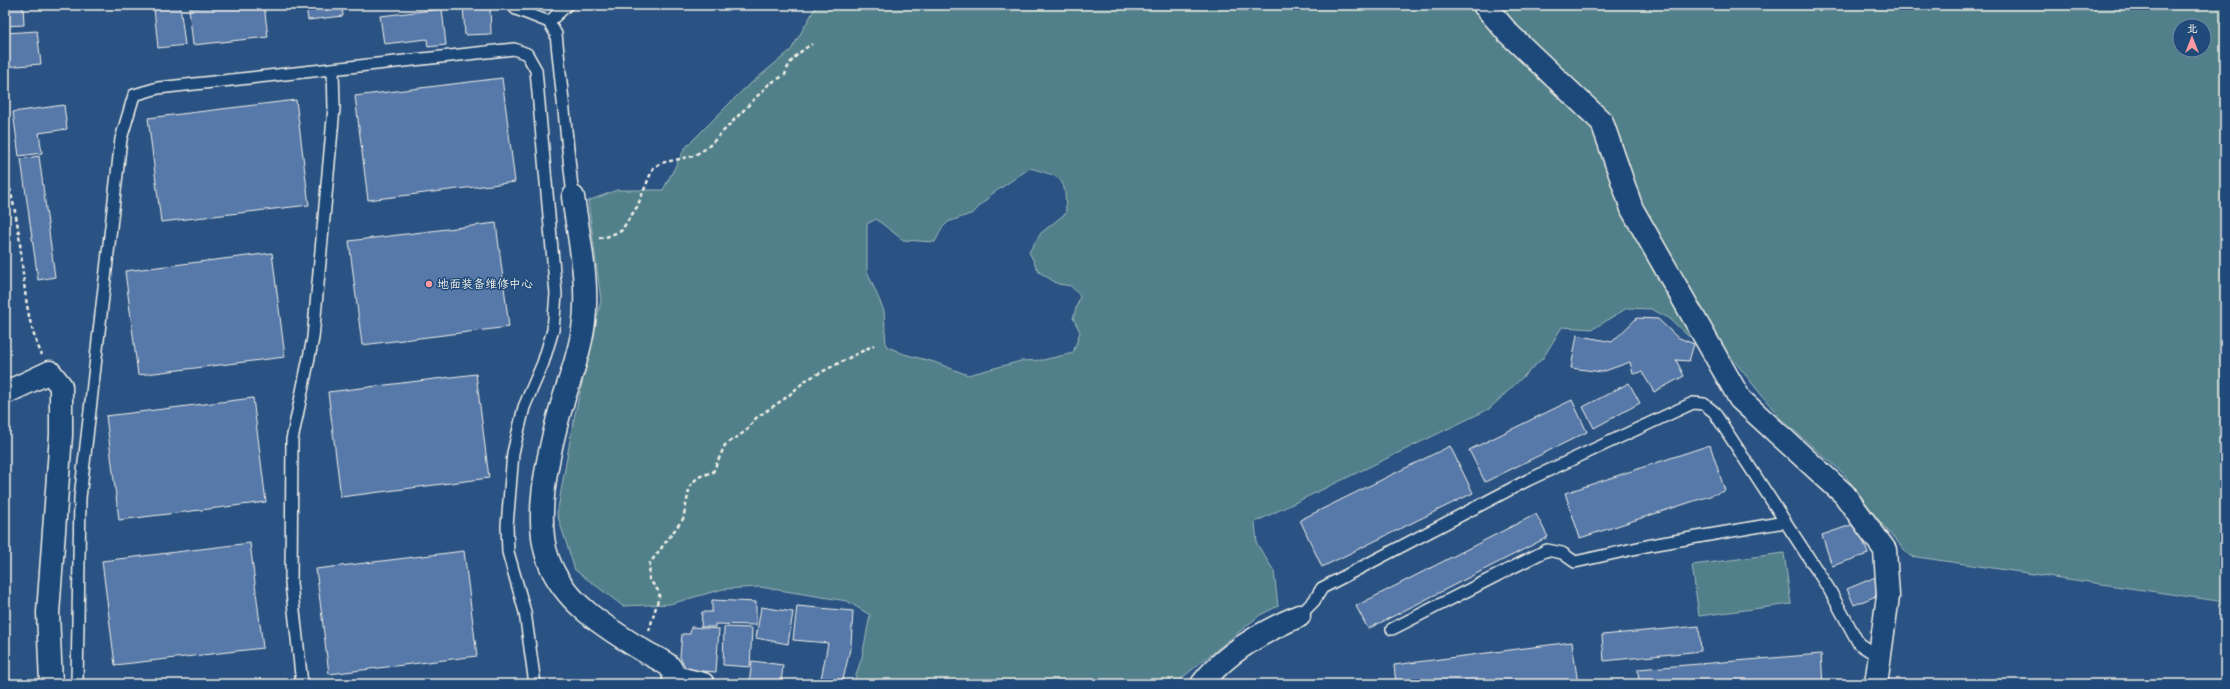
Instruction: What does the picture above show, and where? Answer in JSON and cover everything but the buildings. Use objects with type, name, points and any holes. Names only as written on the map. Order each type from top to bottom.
[{"type":"street","points":[[1484,5],[1508,32],[1602,122],[1632,209],[1740,399],[1844,494],[1885,550],[1888,596],[1878,656],[1876,684]]},
{"type":"street","points":[[573,197],[586,304],[583,327],[571,380],[557,421],[541,511],[543,536],[548,558],[558,580],[577,603],[606,628],[669,666],[675,681],[702,684]]},
{"type":"street","points":[[5,393],[50,372],[61,386],[62,435],[48,613],[51,684]]},
{"type":"street","points":[[1202,684],[1211,672],[1227,658],[1271,628],[1299,616]]},
{"type":"lane","points":[[512,5],[516,9],[549,22],[556,34],[573,197]]},
{"type":"lane","points":[[549,22],[567,5]]},
{"type":"lane","points":[[77,684],[80,498],[121,139],[134,95],[158,88],[514,49],[527,54],[536,70],[556,294],[553,330],[543,363],[524,407],[513,452],[507,526],[508,552],[525,612],[535,684]]},
{"type":"lane","points":[[302,684],[291,583],[292,440],[313,338],[334,108],[333,69]]},
{"type":"lane","points":[[1299,616],[1314,601],[1322,588],[1528,480],[1693,404],[1704,404],[1714,412],[1829,589],[1859,644],[1878,656]]},
{"type":"lane","points":[[1392,629],[1547,550],[1562,554],[1575,562],[1651,545],[1785,522]]},
{"type":"path","points":[[579,240],[606,238],[621,231],[637,207],[653,168],[661,163],[693,156],[706,148],[769,84],[784,75],[788,64],[795,57],[812,44]]},
{"type":"path","points":[[5,168],[18,232],[34,340],[50,372]]},
{"type":"path","points":[[647,653],[649,631],[660,593],[649,579],[650,563],[683,519],[690,486],[698,477],[713,472],[725,446],[746,431],[756,418],[788,397],[806,380],[874,344]]},
{"type":"green space","points":[[817,5],[2225,5],[2225,602],[1910,556],[1881,523],[1844,474],[1780,418],[1719,342],[1688,336],[1669,318],[1651,309],[1627,308],[1593,329],[1562,327],[1543,358],[1489,409],[1255,522],[1257,544],[1274,571],[1278,606],[1260,615],[1183,677],[1179,684],[853,684],[862,657],[870,615],[847,601],[760,587],[723,589],[670,604],[623,606],[575,570],[557,514],[573,423],[601,300],[588,201],[617,190],[663,190],[685,148],[743,90],[791,50]],"holes":[[[1030,168],[1050,174],[1060,180],[1063,185],[1065,192],[1066,213],[1041,233],[1029,252],[1039,272],[1058,284],[1071,286],[1080,296],[1073,318],[1080,332],[1073,353],[1043,360],[1021,361],[968,375],[934,362],[904,354],[886,346],[884,311],[867,271],[867,224],[876,219],[903,240],[935,242],[942,228],[948,222],[973,213],[992,194]]]},
{"type":"green space","points":[[1784,553],[1791,604],[1699,616],[1692,565]]},
{"type":"place","name":"地面装备维修中心","points":[[429,284]]}]
